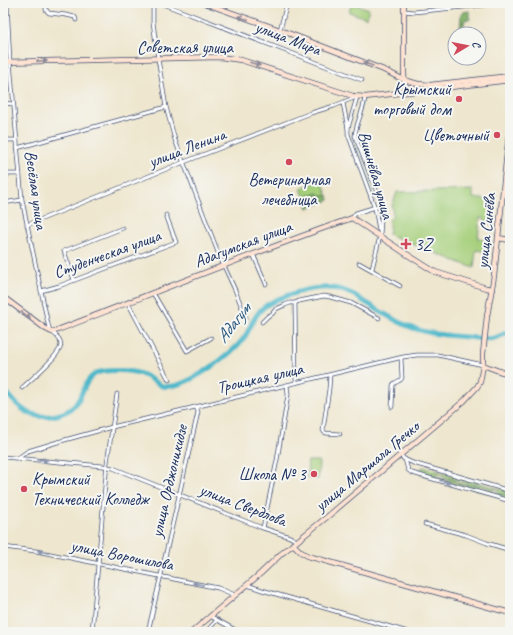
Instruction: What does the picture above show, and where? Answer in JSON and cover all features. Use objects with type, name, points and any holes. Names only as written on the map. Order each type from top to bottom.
[{"type":"main road","points":[[204,3],[280,30],[384,70],[404,80],[418,84],[430,85],[510,76]]},
{"type":"main road","points":[[404,3],[405,92]]},
{"type":"main road","name":"Советская улица","points":[[3,62],[220,57],[241,60],[353,96],[361,97]]},
{"type":"main road","name":"улица Ленина","points":[[361,97],[510,80]]},
{"type":"main road","name":"улица Синёва","points":[[483,354],[509,148],[510,124]]},
{"type":"main road","points":[[352,218],[435,272],[492,289]]},
{"type":"main road","name":"Адагумская улица","points":[[51,331],[153,294],[223,265],[352,218]]},
{"type":"main road","points":[[498,238],[510,240]]},
{"type":"main road","points":[[3,297],[46,329],[51,331]]},
{"type":"main road","name":"улица Маршала Гречко","points":[[192,632],[281,554],[464,401],[475,390],[480,382],[483,354]]},
{"type":"main road","name":"Троицкая улица","points":[[483,365],[510,374]]},
{"type":"main road","name":"улица Свердлова","points":[[293,544],[301,552],[308,556],[510,613]]},
{"type":"street","name":"Весёлая улица","points":[[6,3],[22,200],[51,331],[60,342],[60,347],[52,360],[22,388]]},
{"type":"street","points":[[46,3],[46,10],[49,14],[66,15],[75,17],[76,20]]},
{"type":"street","points":[[153,3],[153,22],[158,59],[166,107],[175,140],[223,265],[246,318]]},
{"type":"street","name":"улица Мира","points":[[160,3],[362,80]]},
{"type":"street","points":[[280,30],[287,3]]},
{"type":"street","points":[[404,11],[414,12],[504,3]]},
{"type":"street","name":"улица Ленина","points":[[27,225],[311,113],[361,97]]},
{"type":"street","name":"Вишнёвая улица","points":[[361,97],[348,131],[349,138],[375,208],[380,236]]},
{"type":"street","name":"Вишнёвая улица","points":[[361,97],[365,103],[355,136],[382,205],[380,236]]},
{"type":"street","points":[[3,103],[13,104]]},
{"type":"street","points":[[343,103],[348,131]]},
{"type":"street","points":[[18,148],[166,107]]},
{"type":"street","points":[[3,140],[17,140]]},
{"type":"street","points":[[3,174],[20,174]]},
{"type":"street","points":[[3,204],[22,200]]},
{"type":"street","points":[[352,218],[356,213],[382,205]]},
{"type":"street","name":"Студенческая улица","points":[[41,291],[59,286],[176,242],[166,215]]},
{"type":"street","points":[[74,280],[64,251],[124,228]]},
{"type":"street","points":[[372,269],[380,236]]},
{"type":"street","points":[[253,254],[266,284]]},
{"type":"street","points":[[359,263],[400,286]]},
{"type":"street","points":[[153,294],[186,351],[211,338]]},
{"type":"street","points":[[262,322],[276,309],[290,303],[327,296],[351,303],[379,318]]},
{"type":"street","points":[[128,303],[169,380]]},
{"type":"street","points":[[295,303],[296,383]]},
{"type":"street","name":"Троицкая улица","points":[[18,458],[35,449],[112,427],[401,358],[433,354],[483,365]]},
{"type":"street","points":[[392,407],[393,385],[402,378],[401,358]]},
{"type":"street","points":[[330,375],[323,430],[326,433],[340,434]]},
{"type":"street","points":[[263,528],[288,395],[287,385]]},
{"type":"street","points":[[92,632],[107,466],[117,394]]},
{"type":"street","name":"улица Орджоникидзе","points":[[148,632],[198,412],[196,407]]},
{"type":"street","points":[[400,454],[404,459],[408,470],[412,473],[510,501]]},
{"type":"street","name":"улица Свердлова","points":[[3,457],[107,466],[263,528],[290,537],[295,540],[293,544]]},
{"type":"street","points":[[404,459],[420,466],[510,491]]},
{"type":"street","points":[[425,524],[466,535],[510,550]]},
{"type":"street","name":"улица Ворошилова","points":[[3,547],[36,551],[161,576],[218,588],[235,595]]},
{"type":"street","points":[[247,585],[408,632]]},
{"type":"street","points":[[210,616],[239,632]]},
{"type":"street","points":[[206,632],[217,620]]},
{"type":"street","points":[[3,631],[10,632]]},
{"type":"green space","points":[[352,3],[369,9],[366,18],[349,12]]},
{"type":"green space","points":[[469,11],[470,19],[465,19],[464,26],[460,26],[461,13]]},
{"type":"green space","points":[[322,180],[329,200],[308,208],[301,188]]},
{"type":"green space","points":[[473,190],[473,198],[490,200],[490,203],[492,203],[491,224],[486,223],[484,218],[480,218],[478,239],[489,240],[488,252],[476,250],[474,268],[388,234],[390,230],[389,220],[393,216],[392,206],[397,192]]},
{"type":"green space","points":[[317,193],[323,196],[328,195],[329,200],[308,208],[304,197]]},
{"type":"green space","points":[[308,461],[319,461],[318,479],[307,478]]},
{"type":"green space","points":[[423,467],[510,492],[510,495],[499,493],[497,489],[493,490],[478,485],[468,484],[459,479],[454,480],[440,474],[433,474],[423,471],[421,468]]},
{"type":"green space","points":[[420,474],[443,479],[449,479],[463,484],[477,486],[482,490],[488,490],[510,496],[510,499]]},
{"type":"waterway","points":[[362,102],[353,135],[378,202]]},
{"type":"waterway","name":"Адагум","points":[[3,388],[14,402],[26,411],[40,416],[48,416],[67,412],[71,409],[78,401],[88,380],[99,372],[118,371],[137,373],[162,386],[171,386],[182,383],[218,362],[238,345],[244,338],[257,315],[268,304],[306,290],[320,288],[336,289],[348,292],[400,323],[426,332],[490,339],[510,330]]},
{"type":"place","name":"Крымский торговый дом","points":[[459,99]]},
{"type":"place","name":"Цветочный","points":[[497,135]]},
{"type":"place","name":"Ветеринарная лечебница","points":[[289,162]]},
{"type":"place","name":"3Z","points":[[406,244]]},
{"type":"place","name":"Школа № 3","points":[[314,474]]},
{"type":"place","name":"Крымский Технический Колледж","points":[[24,489]]}]
